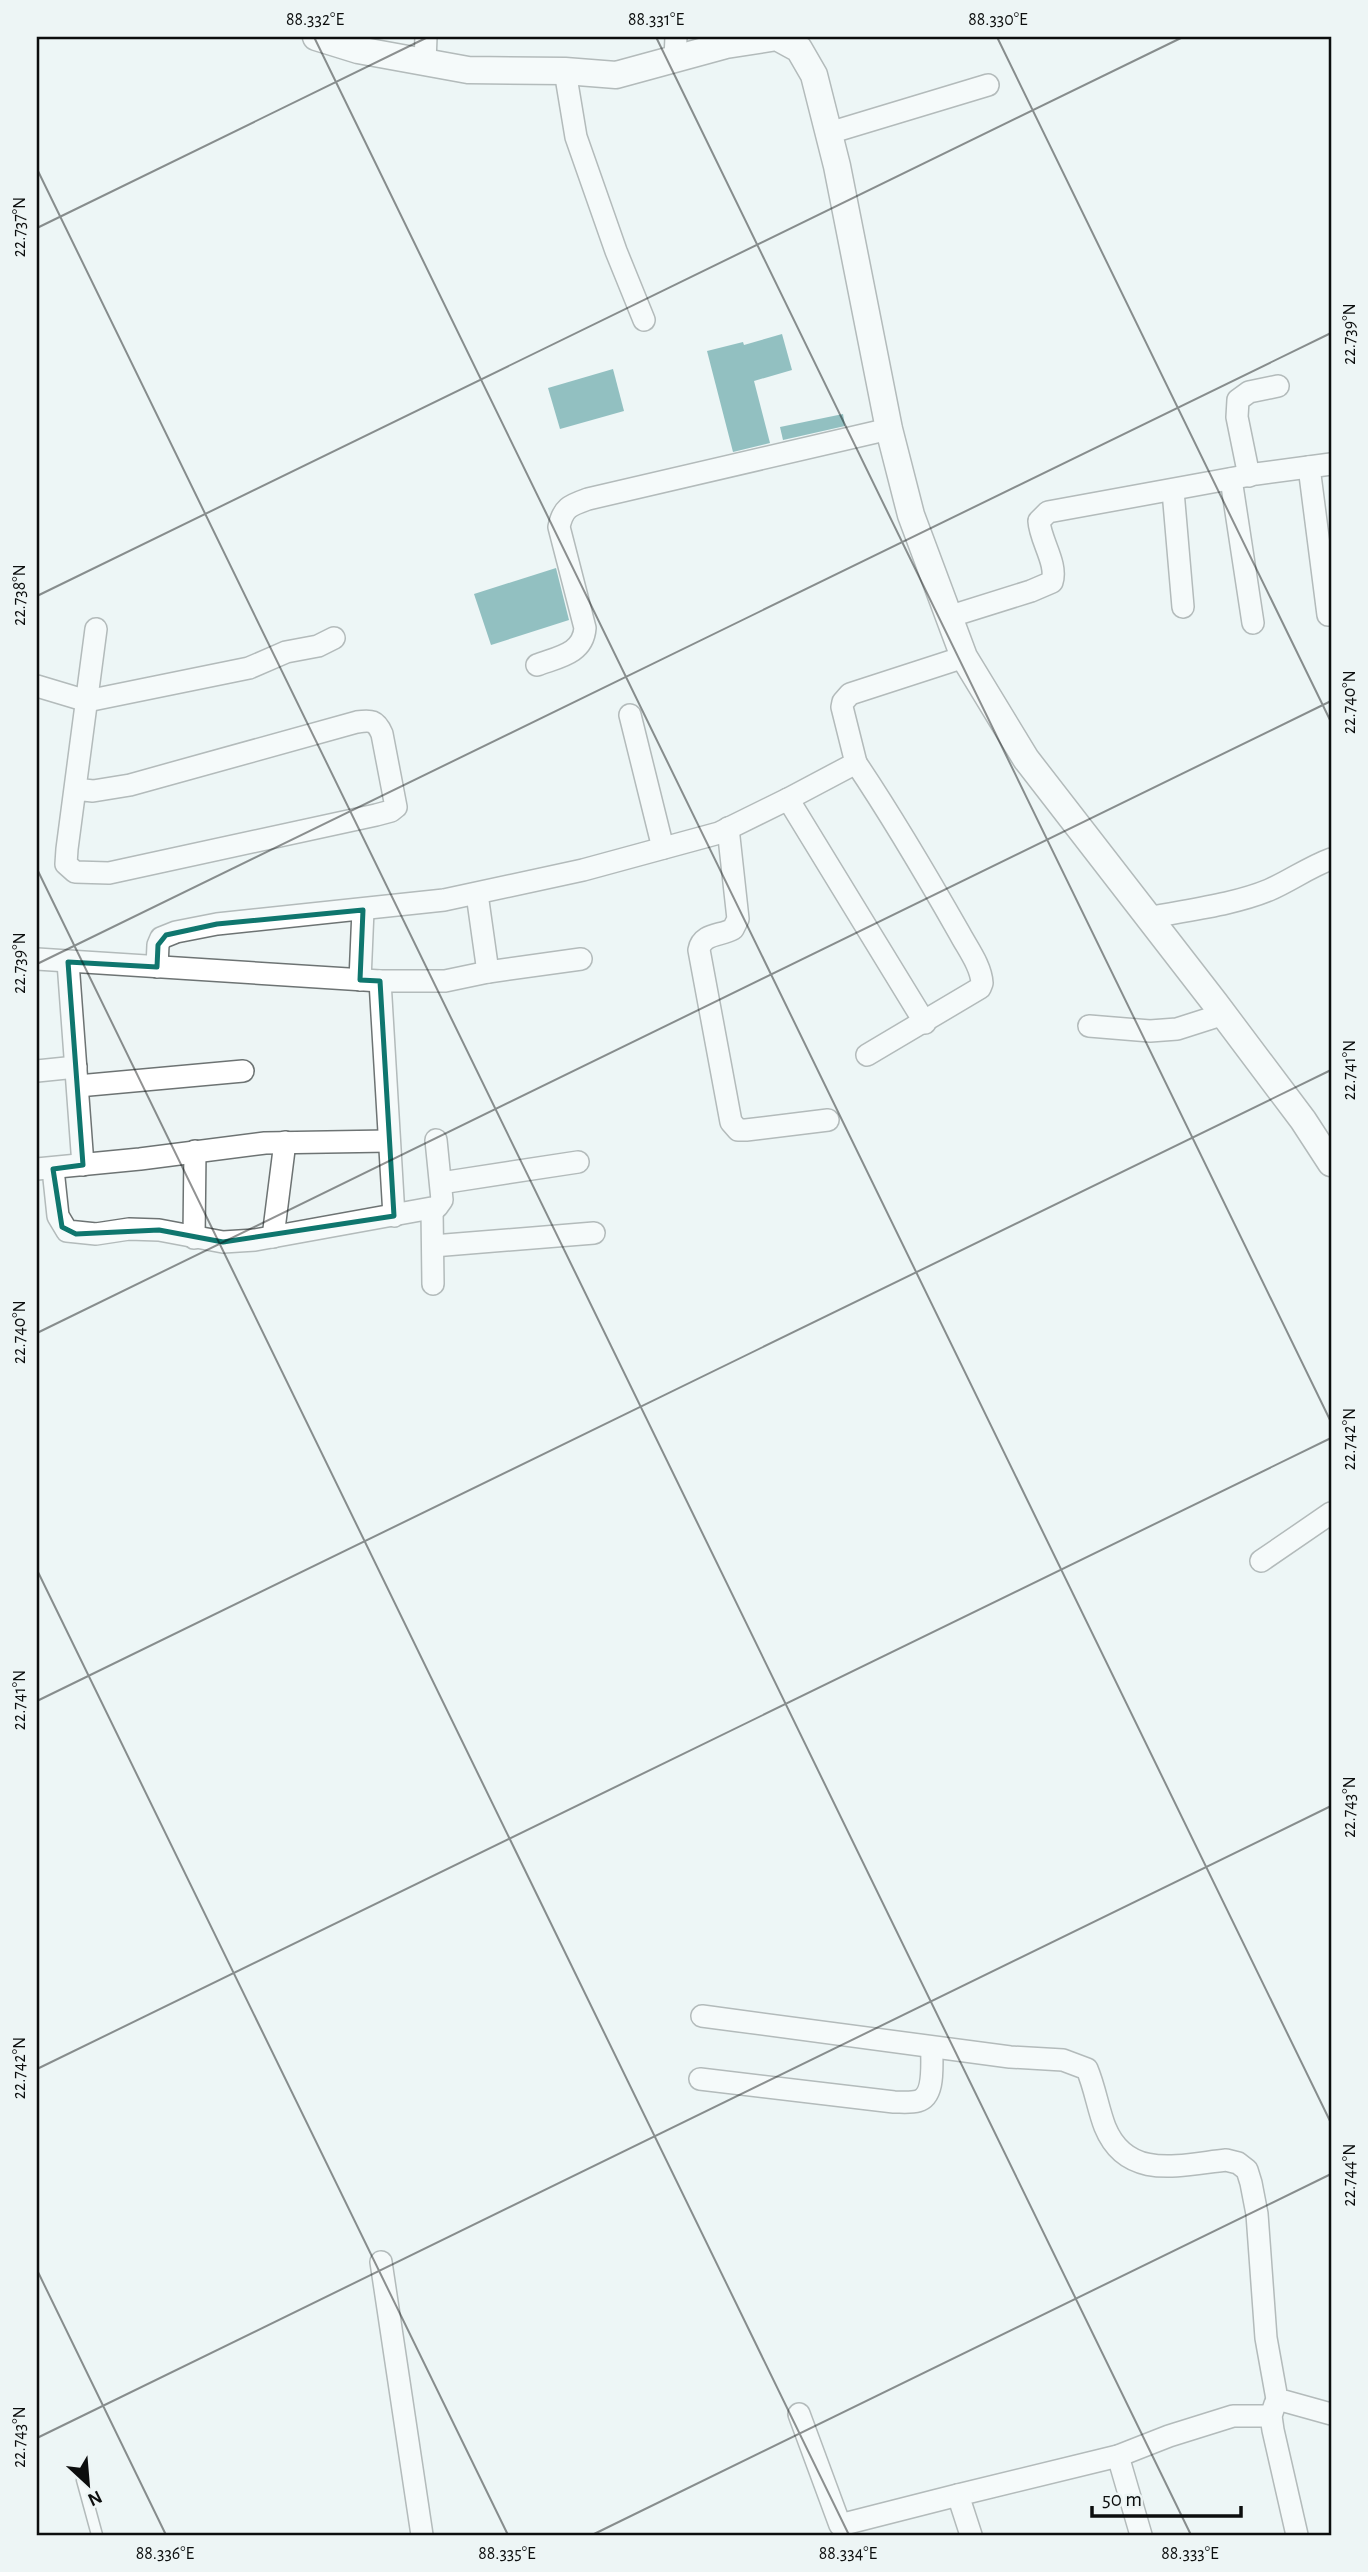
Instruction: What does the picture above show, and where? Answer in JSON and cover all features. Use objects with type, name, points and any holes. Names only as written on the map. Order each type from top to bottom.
[{"type":"street","points":[[316,37],[358,50],[425,49],[468,70],[565,71],[616,75],[675,48],[726,45],[777,37],[790,40],[799,49],[814,75],[829,133],[889,429],[911,515],[964,657],[1026,759],[1224,1014],[1303,1120],[1331,1163]]},
{"type":"street","points":[[565,71],[576,137],[643,320]]},
{"type":"street","points":[[829,133],[988,85]]},
{"type":"street","points":[[1253,623],[1240,477],[1238,400],[1241,395],[1249,392],[1278,386]]},
{"type":"street","points":[[537,665],[572,652],[579,647],[584,637],[585,628],[559,527],[561,515],[571,506],[588,499],[889,429]]},
{"type":"street","points":[[948,617],[1031,592],[1052,582],[1054,578],[1039,530],[1039,521],[1048,512],[1240,477],[1331,464]]},
{"type":"street","points":[[1309,467],[1328,615]]},
{"type":"street","points":[[1173,491],[1183,607]]},
{"type":"street","points":[[75,789],[93,791],[130,785],[371,720],[377,724],[382,734],[396,807],[376,815],[145,866],[109,873],[75,872],[66,864],[75,789],[96,629]]},
{"type":"street","points":[[37,686],[87,701],[249,668],[286,652],[318,646],[334,638]]},
{"type":"street","points":[[867,1055],[980,988],[982,976],[896,825],[856,762],[842,707],[845,698],[859,690],[964,657]]},
{"type":"street","points":[[630,715],[663,848]]},
{"type":"street","points":[[157,967],[158,945],[161,939],[176,932],[303,913],[363,910],[477,894],[583,870],[728,828],[856,762]]},
{"type":"street","points":[[788,799],[925,1023]]},
{"type":"street","points":[[728,828],[738,919],[733,929],[704,939],[699,950],[731,1122],[738,1130],[746,1130],[828,1120]]},
{"type":"street","points":[[1148,918],[1249,897],[1331,859]]},
{"type":"street","points":[[477,894],[488,972]]},
{"type":"street","points":[[363,910],[389,1141],[394,1216]]},
{"type":"street","points":[[37,959],[370,980],[445,981],[581,959]]},
{"type":"street","points":[[68,962],[83,1165]]},
{"type":"street","points":[[1089,1026],[1150,1031],[1177,1030],[1224,1014]]},
{"type":"street","points":[[37,1071],[77,1077],[243,1071]]},
{"type":"street","points":[[389,1141],[285,1142],[45,1169],[58,1216],[67,1231],[96,1234],[129,1229],[159,1230],[223,1242],[274,1237],[432,1210],[442,1200],[436,1140]]},
{"type":"street","points":[[274,1237],[285,1142]]},
{"type":"street","points":[[194,1238],[195,1151]]},
{"type":"street","points":[[440,1183],[578,1162]]},
{"type":"street","points":[[432,1210],[433,1284]]},
{"type":"street","points":[[433,1246],[594,1233]]},
{"type":"street","points":[[1261,1561],[1331,1513]]},
{"type":"street","points":[[702,2017],[932,2048],[1063,2060],[1087,2070],[1105,2128],[1126,2157],[1149,2166],[1226,2160],[1238,2162],[1247,2170],[1257,2214],[1274,2407],[1297,2535]]},
{"type":"street","points":[[700,2078],[894,2102],[919,2101],[927,2096],[930,2088],[932,2048]]},
{"type":"street","points":[[381,2262],[422,2535]]},
{"type":"street","points":[[799,2414],[842,2530],[958,2495],[1118,2456],[1169,2436],[1233,2416],[1274,2407],[1331,2414]]},
{"type":"street","points":[[1118,2456],[1141,2535]]},
{"type":"street","points":[[958,2495],[971,2535]]},
{"type":"lane","points":[[82,2480],[97,2535]]},
{"type":"highlighted area","points":[[363,910],[360,980],[380,981],[394,1216],[223,1242],[159,1230],[76,1234],[62,1227],[53,1169],[83,1165],[68,962],[157,967],[158,945],[166,935],[217,924]]},
{"type":"building","points":[[782,334],[792,370],[754,381],[770,443],[733,452],[707,351],[743,342],[744,345]]},
{"type":"building","points":[[613,369],[624,411],[560,429],[548,388]]},
{"type":"building","points":[[843,414],[845,426],[783,440],[780,427]]},
{"type":"building","points":[[556,568],[569,620],[491,645],[474,594]]}]
